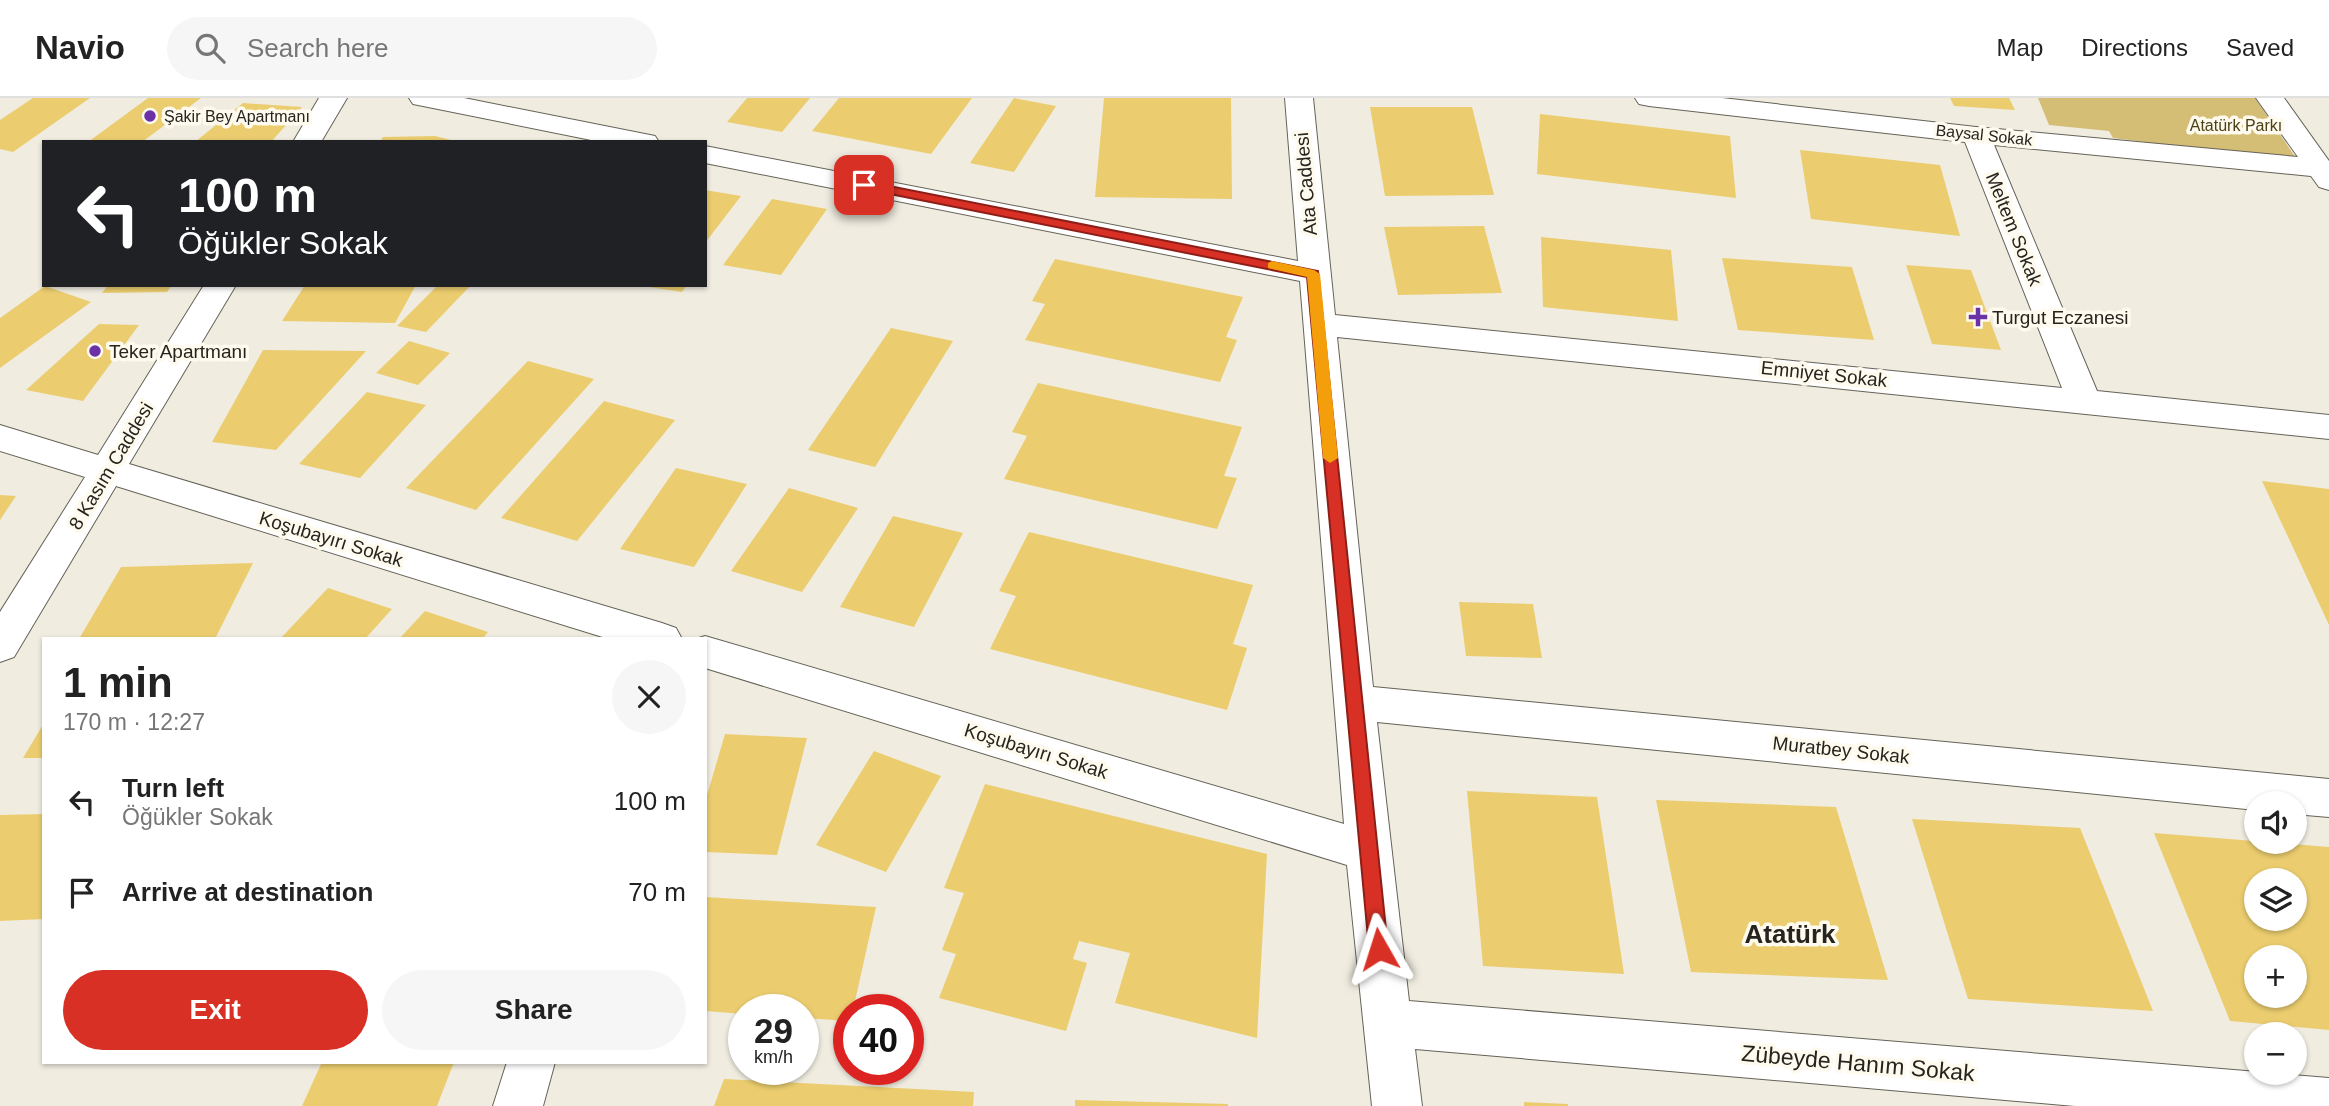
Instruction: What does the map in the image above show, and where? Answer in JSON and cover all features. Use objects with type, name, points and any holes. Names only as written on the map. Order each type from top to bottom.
[{"type":"street","points":[[308,140],[333,98]]},
{"type":"street","points":[[423,98],[635,140]]},
{"type":"street","name":"Ata Caddesi","points":[[1299,98],[1353,702],[1397,1106]]},
{"type":"street","name":"Baysal Sokak","points":[[1649,98],[2324,174]]},
{"type":"street","points":[[1894,98],[1904,126]]},
{"type":"street","points":[[2270,98],[2324,174]]},
{"type":"street","name":"Meltem Sokak","points":[[1976,135],[2084,401]]},
{"type":"street","points":[[707,154],[1314,274]]},
{"type":"street","name":"8 Kasım Caddesi","points":[[0,646],[219,287]]},
{"type":"street","name":"Emniyet Sokak","points":[[1318,324],[2329,427]]},
{"type":"street","name":"Koşubayırı Sokak","points":[[0,438],[655,637]]},
{"type":"street","name":"Koşubayırı Sokak","points":[[707,653],[1368,851]]},
{"type":"street","name":"Muratbey Sokak","points":[[1353,702],[2329,797]]},
{"type":"street","name":"Zübeyde Hanım Sokak","points":[[1387,1023],[2329,1103]]},
{"type":"street","points":[[518,1106],[530,1064]]},
{"type":"green space","name":"Atatürk Parkı","points":[[2038,98],[2255,98],[2298,161],[2113,138],[2109,131],[2049,125]]},
{"type":"building","points":[[33,98],[90,98],[13,152],[0,149],[0,120]]},
{"type":"building","name":"Şakir Bey Apartmanı","points":[[148,98],[201,98],[145,140],[91,140]]},
{"type":"building","points":[[747,98],[810,98],[782,132],[727,122]]},
{"type":"building","points":[[839,98],[972,98],[931,154],[812,131]]},
{"type":"building","points":[[1014,98],[1056,106],[1014,172],[970,163]]},
{"type":"building","points":[[1104,98],[1231,98],[1232,199],[1095,197]]},
{"type":"building","points":[[1950,98],[2009,98],[2015,110],[1954,106]]},
{"type":"building","points":[[243,103],[302,107],[273,140],[197,140]]},
{"type":"building","points":[[1370,107],[1472,107],[1494,195],[1385,196]]},
{"type":"building","points":[[1540,114],[1730,136],[1736,198],[1537,174]]},
{"type":"building","points":[[435,136],[451,140],[381,140],[383,137]]},
{"type":"building","points":[[1800,150],[1940,165],[1960,236],[1811,219]]},
{"type":"building","points":[[707,190],[741,196],[707,240]]},
{"type":"building","points":[[772,199],[827,209],[781,275],[723,265]]},
{"type":"building","points":[[1484,226],[1502,293],[1398,295],[1384,227]]},
{"type":"building","points":[[1541,237],[1671,250],[1678,321],[1543,307]]},
{"type":"building","points":[[1722,258],[1852,267],[1874,340],[1738,330]]},
{"type":"building","points":[[1055,259],[1243,297],[1226,337],[1237,340],[1220,382],[1025,340],[1045,304],[1032,301]]},
{"type":"building","points":[[1906,265],[1971,270],[2001,350],[1932,344]]},
{"type":"building","points":[[44,287],[91,302],[0,368],[0,318]]},
{"type":"building","points":[[106,287],[171,287],[167,292],[102,293]]},
{"type":"building","points":[[304,287],[415,287],[395,323],[282,321]]},
{"type":"building","points":[[436,287],[469,287],[426,332],[397,326]]},
{"type":"building","points":[[649,287],[686,287],[682,292]]},
{"type":"building","name":"Teker Apartmanı","points":[[99,324],[139,325],[83,401],[26,390]]},
{"type":"building","points":[[891,328],[953,341],[875,467],[808,450]]},
{"type":"building","points":[[409,341],[450,353],[418,385],[376,373]]},
{"type":"building","points":[[263,350],[366,351],[276,450],[212,442]]},
{"type":"building","points":[[528,361],[594,379],[476,510],[406,488]]},
{"type":"building","points":[[1038,383],[1242,427],[1224,476],[1237,478],[1217,529],[1004,479],[1027,436],[1012,432]]},
{"type":"building","points":[[367,392],[426,405],[360,478],[299,464]]},
{"type":"building","points":[[604,401],[675,420],[577,541],[501,518]]},
{"type":"building","points":[[676,468],[747,484],[694,567],[620,549]]},
{"type":"building","points":[[2262,481],[2329,489],[2329,625]]},
{"type":"building","points":[[789,488],[858,508],[802,592],[731,571]]},
{"type":"building","points":[[0,495],[16,496],[0,520]]},
{"type":"building","points":[[893,516],[963,533],[914,627],[840,607]]},
{"type":"building","points":[[1029,532],[1253,585],[1233,644],[1247,648],[1227,710],[990,649],[1016,596],[999,591]]},
{"type":"building","points":[[253,563],[216,637],[80,637],[121,567]]},
{"type":"building","points":[[328,588],[392,609],[367,637],[282,637]]},
{"type":"building","points":[[1459,602],[1533,604],[1542,658],[1466,656]]},
{"type":"building","points":[[425,611],[488,632],[484,637],[401,637]]},
{"type":"building","points":[[42,726],[42,758],[23,758]]},
{"type":"building","points":[[725,734],[807,738],[777,855],[707,852],[707,795]]},
{"type":"building","points":[[874,751],[941,776],[886,872],[816,845]]},
{"type":"building","points":[[985,784],[1267,854],[1257,1038],[1115,1003],[1130,953],[1079,941],[1073,959],[1087,963],[1066,1031],[939,998],[956,954],[942,950],[964,893],[944,888]]},
{"type":"building","points":[[1467,791],[1597,797],[1624,974],[1483,966]]},
{"type":"building","points":[[1656,800],[1836,807],[1888,980],[1691,972]]},
{"type":"building","points":[[42,814],[42,919],[0,921],[0,815]]},
{"type":"building","points":[[1912,819],[2080,828],[2153,1011],[1968,999]]},
{"type":"building","points":[[2154,833],[2244,840],[2244,854],[2307,854],[2307,845],[2329,847],[2329,1030],[2307,1028],[2307,1022],[2230,1021]]},
{"type":"building","points":[[707,897],[876,907],[857,994],[833,994],[833,1020],[819,1019],[819,994],[728,994],[728,1013],[707,1011]]},
{"type":"building","points":[[321,1064],[453,1064],[437,1106],[302,1106]]},
{"type":"building","points":[[724,1079],[728,1079],[728,1085],[819,1084],[974,1092],[973,1106],[714,1106]]},
{"type":"building","points":[[1075,1100],[1228,1104],[1228,1106],[1075,1106]]},
{"type":"building","points":[[1524,1102],[1568,1104],[1568,1106],[1524,1106]]},
{"type":"slow traffic","points":[[1272,266],[1314,274],[1330,458]]},
{"type":"place","name":"Şakir Bey Apartmanı","points":[[150,116]]},
{"type":"place","name":"Turgut Eczanesi","points":[[1978,317]]},
{"type":"place","name":"Teker Apartmanı","points":[[95,351]]},
{"type":"district","name":"Atatürk","points":[[1790,934]]},
{"type":"route","points":[[864,185],[1314,274],[1379,949]]}]
